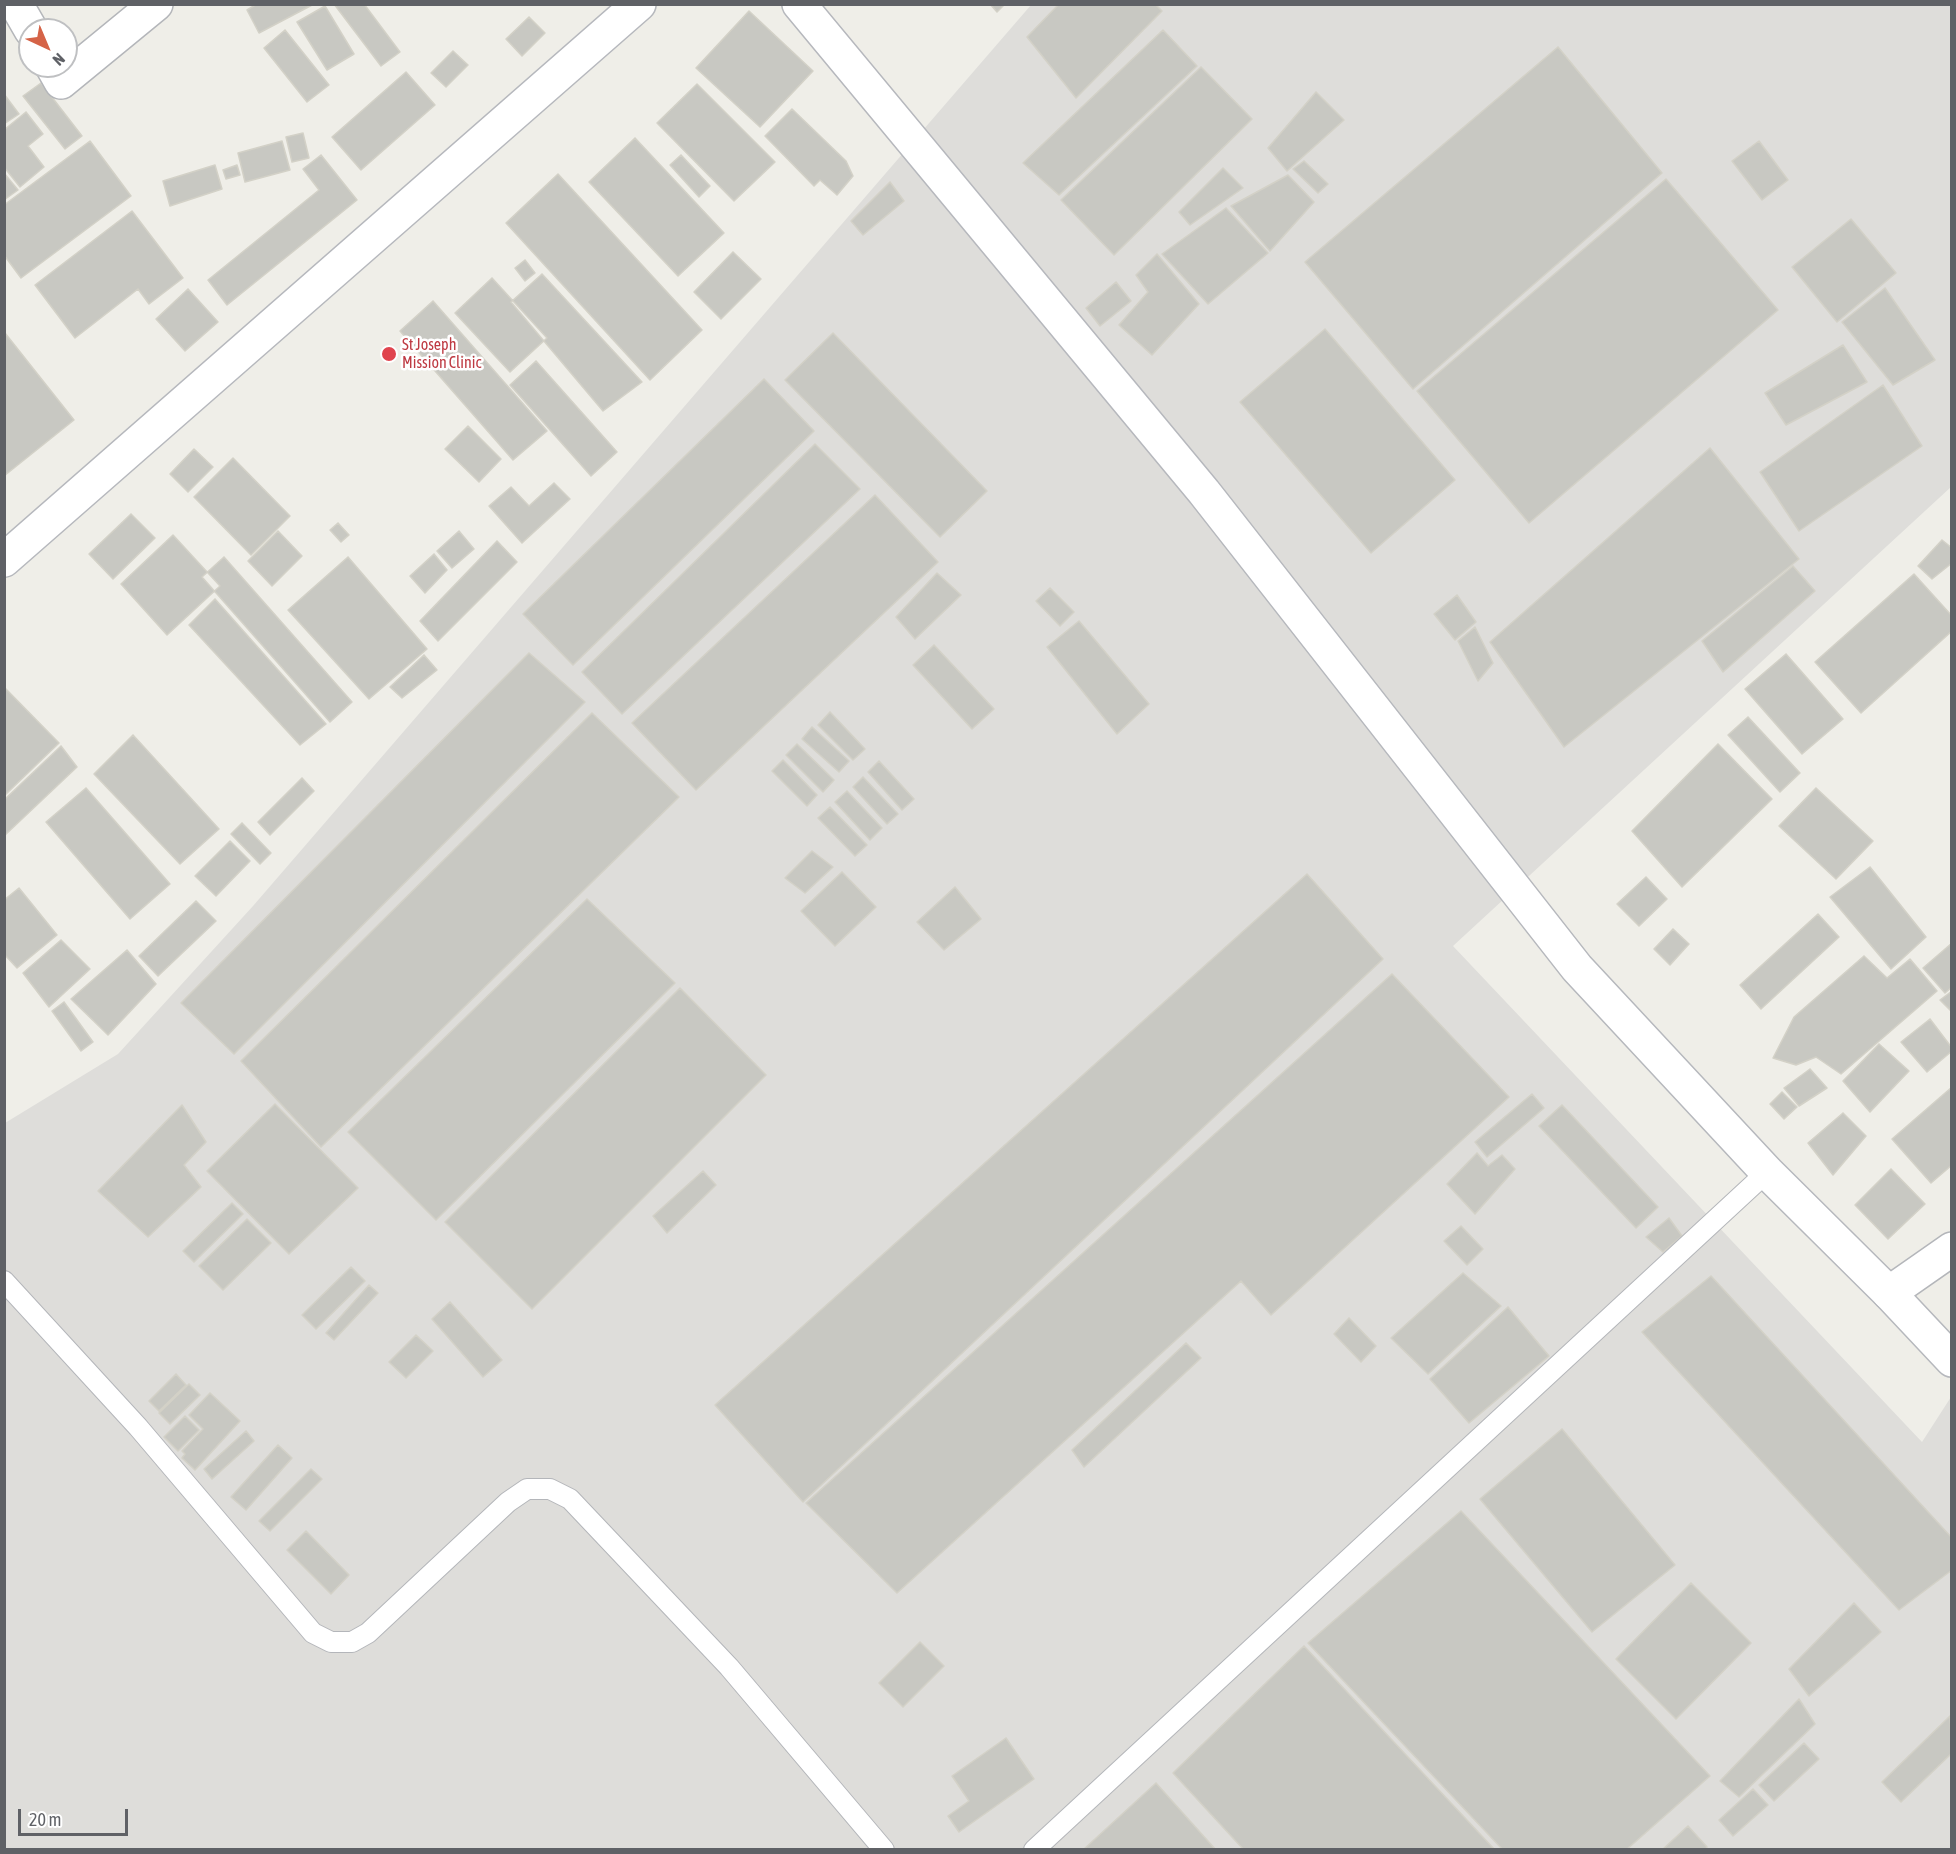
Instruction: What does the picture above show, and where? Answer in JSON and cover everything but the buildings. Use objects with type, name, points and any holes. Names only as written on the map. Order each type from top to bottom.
[{"type":"main road","points":[[16,4],[24,18]]},
{"type":"main road","points":[[78,68],[156,4]]},
{"type":"main road","points":[[4,560],[639,4]]},
{"type":"main road","points":[[799,4],[1204,492],[1577,968],[1767,1172],[1889,1293],[1952,1360]]},
{"type":"main road","points":[[1889,1293],[1952,1249]]},
{"type":"lane","points":[[1034,1850],[1767,1172]]},
{"type":"lane","points":[[4,1281],[138,1427],[313,1633],[331,1642],[352,1641],[368,1633],[508,1502],[527,1489],[550,1489],[570,1499],[729,1667],[884,1850]]},
{"type":"shaded area","points":[[1031,5],[1951,5],[1951,487],[1453,946],[1922,1442],[1951,1397],[1951,1849],[5,1850],[5,1123],[118,1054],[253,906]]},
{"type":"place","name":"St Joseph Mission Clinic","points":[[389,354]]}]
